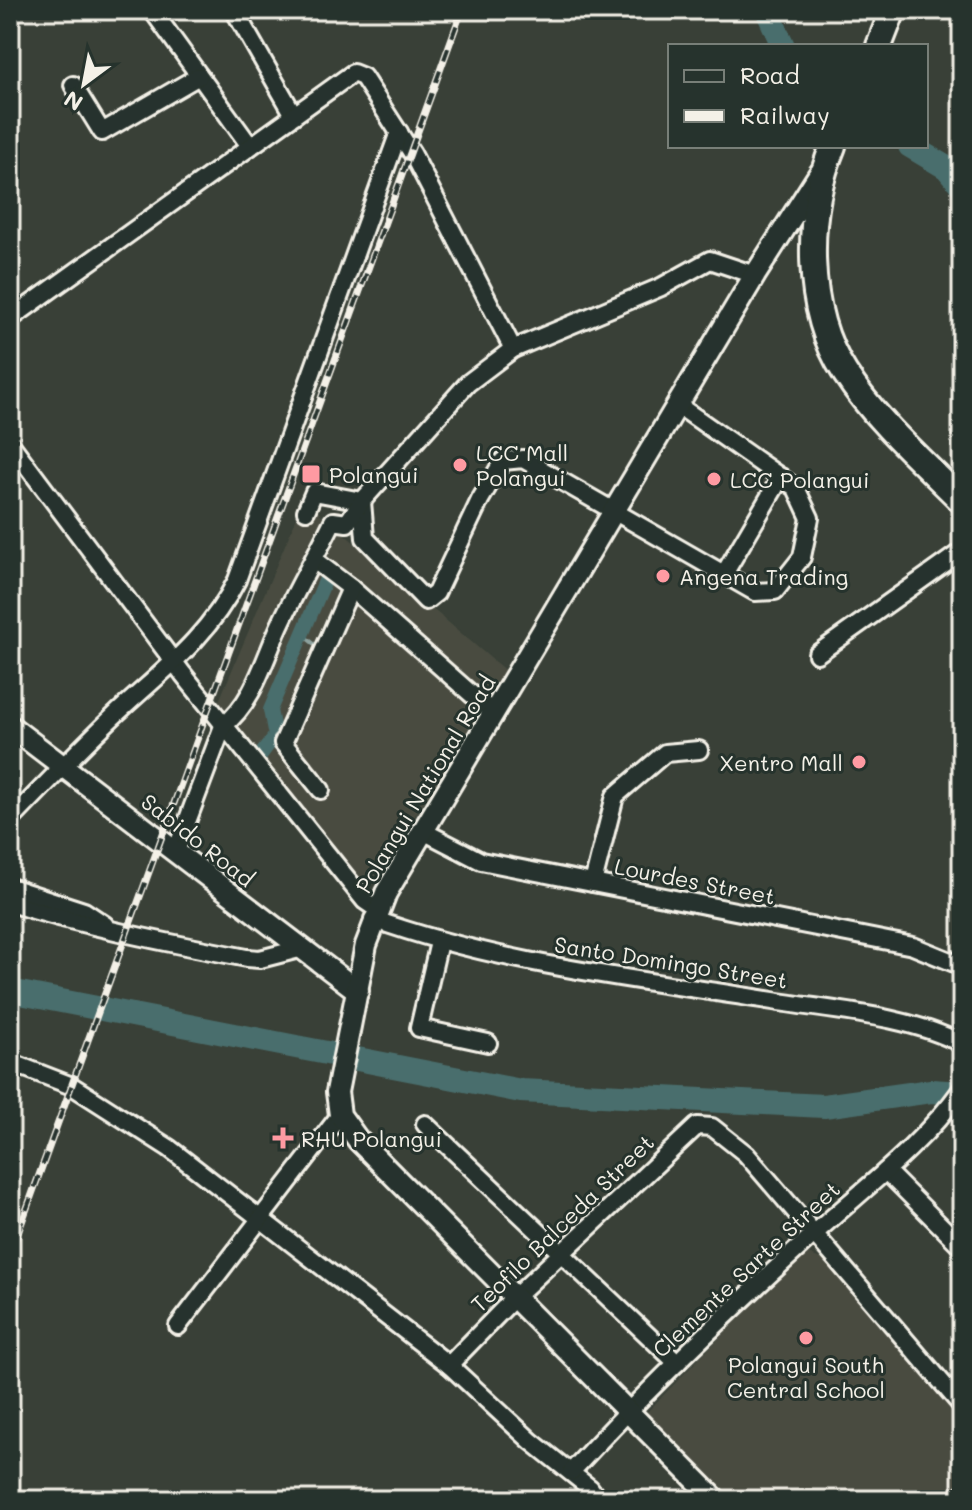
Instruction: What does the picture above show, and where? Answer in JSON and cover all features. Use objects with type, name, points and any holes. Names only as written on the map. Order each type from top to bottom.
[{"type":"highway","points":[[880,44],[893,10]]},
{"type":"highway","points":[[829,156],[818,197],[814,255],[821,309],[835,353],[845,373],[875,411],[962,501]]},
{"type":"main road","name":"Polangui National Road","points":[[340,1115],[337,1105],[340,1077],[376,914],[755,275],[829,156]]},
{"type":"main road","name":"Sabido Road","points":[[10,726],[358,991]]},
{"type":"main road","points":[[340,1115],[358,1140],[716,1500]]},
{"type":"street","points":[[152,10],[250,146]]},
{"type":"street","points":[[234,10],[294,115]]},
{"type":"street","points":[[10,319],[353,73],[363,77],[399,132],[513,349]]},
{"type":"street","points":[[73,85],[102,132],[199,76]]},
{"type":"street","points":[[10,821],[210,627],[237,580],[399,132]]},
{"type":"street","points":[[176,851],[223,726],[240,713],[333,521],[347,523],[362,501],[468,383],[513,349],[661,287],[710,260],[755,275]]},
{"type":"street","points":[[362,501],[365,538],[426,601],[436,593],[480,500],[503,461],[523,459],[755,592],[775,591],[802,557],[810,518],[796,488],[679,406]]},
{"type":"street","points":[[10,443],[223,726],[376,914]]},
{"type":"street","points":[[724,574],[781,477]]},
{"type":"street","points":[[306,511],[314,492],[362,501]]},
{"type":"street","points":[[817,654],[962,551]]},
{"type":"street","points":[[314,560],[351,588],[494,714]]},
{"type":"street","points":[[321,790],[283,743],[351,588]]},
{"type":"street","points":[[593,883],[615,796],[665,753],[699,750]]},
{"type":"street","name":"Lourdes Street","points":[[423,831],[481,861],[913,946],[962,966]]},
{"type":"street","points":[[10,887],[84,911],[106,926]]},
{"type":"street","points":[[10,903],[80,925],[106,926],[247,958],[260,959],[299,949]]},
{"type":"street","name":"Santo Domingo Street","points":[[376,914],[439,942],[526,960],[858,1015],[930,1030],[962,1044]]},
{"type":"street","points":[[439,942],[419,1028],[488,1043]]},
{"type":"street","points":[[10,1062],[72,1086],[108,1106],[169,1148],[449,1365],[531,1441],[571,1472],[598,1500]]},
{"type":"street","name":"Clemente Sarte Street","points":[[571,1472],[626,1411],[816,1232],[886,1171],[957,1095]]},
{"type":"street","points":[[178,1326],[340,1115]]},
{"type":"street","points":[[425,1124],[563,1251],[677,1363]]},
{"type":"street","name":"Teofilo Balceda Street","points":[[449,1365],[515,1297],[697,1126],[712,1127],[746,1154],[816,1232]]},
{"type":"street","points":[[886,1171],[962,1247]]},
{"type":"street","points":[[816,1232],[962,1406]]},
{"type":"street","points":[[956,1500],[962,1494]]},
{"type":"shaded area","points":[[304,500],[508,673],[369,886],[345,866],[216,708]]},
{"type":"shaded area","name":"Polangui South Central School","points":[[808,1254],[826,1261],[962,1419],[962,1486],[948,1500],[727,1500],[644,1415],[800,1255]]},
{"type":"waterway","points":[[767,10],[782,44]]},
{"type":"waterway","points":[[913,148],[947,168],[962,186]]},
{"type":"waterway","points":[[264,771],[256,761],[275,736],[270,710],[328,574]]},
{"type":"waterway","points":[[304,636],[318,647]]},
{"type":"waterway","points":[[10,991],[521,1091],[824,1106],[931,1091],[962,1093]]},
{"type":"railway","points":[[10,1255],[462,10]]},
{"type":"place","name":"LCC Mall Polangui","points":[[460,465]]},
{"type":"place","name":"Polangui","points":[[311,474]]},
{"type":"place","name":"LCC Polangui","points":[[714,479]]},
{"type":"place","name":"Angena Trading","points":[[663,576]]},
{"type":"place","name":"Xentro Mall","points":[[859,762]]},
{"type":"place","name":"RHU Polangui","points":[[283,1138]]},
{"type":"place","name":"Polangui South Central School","points":[[806,1338]]}]
